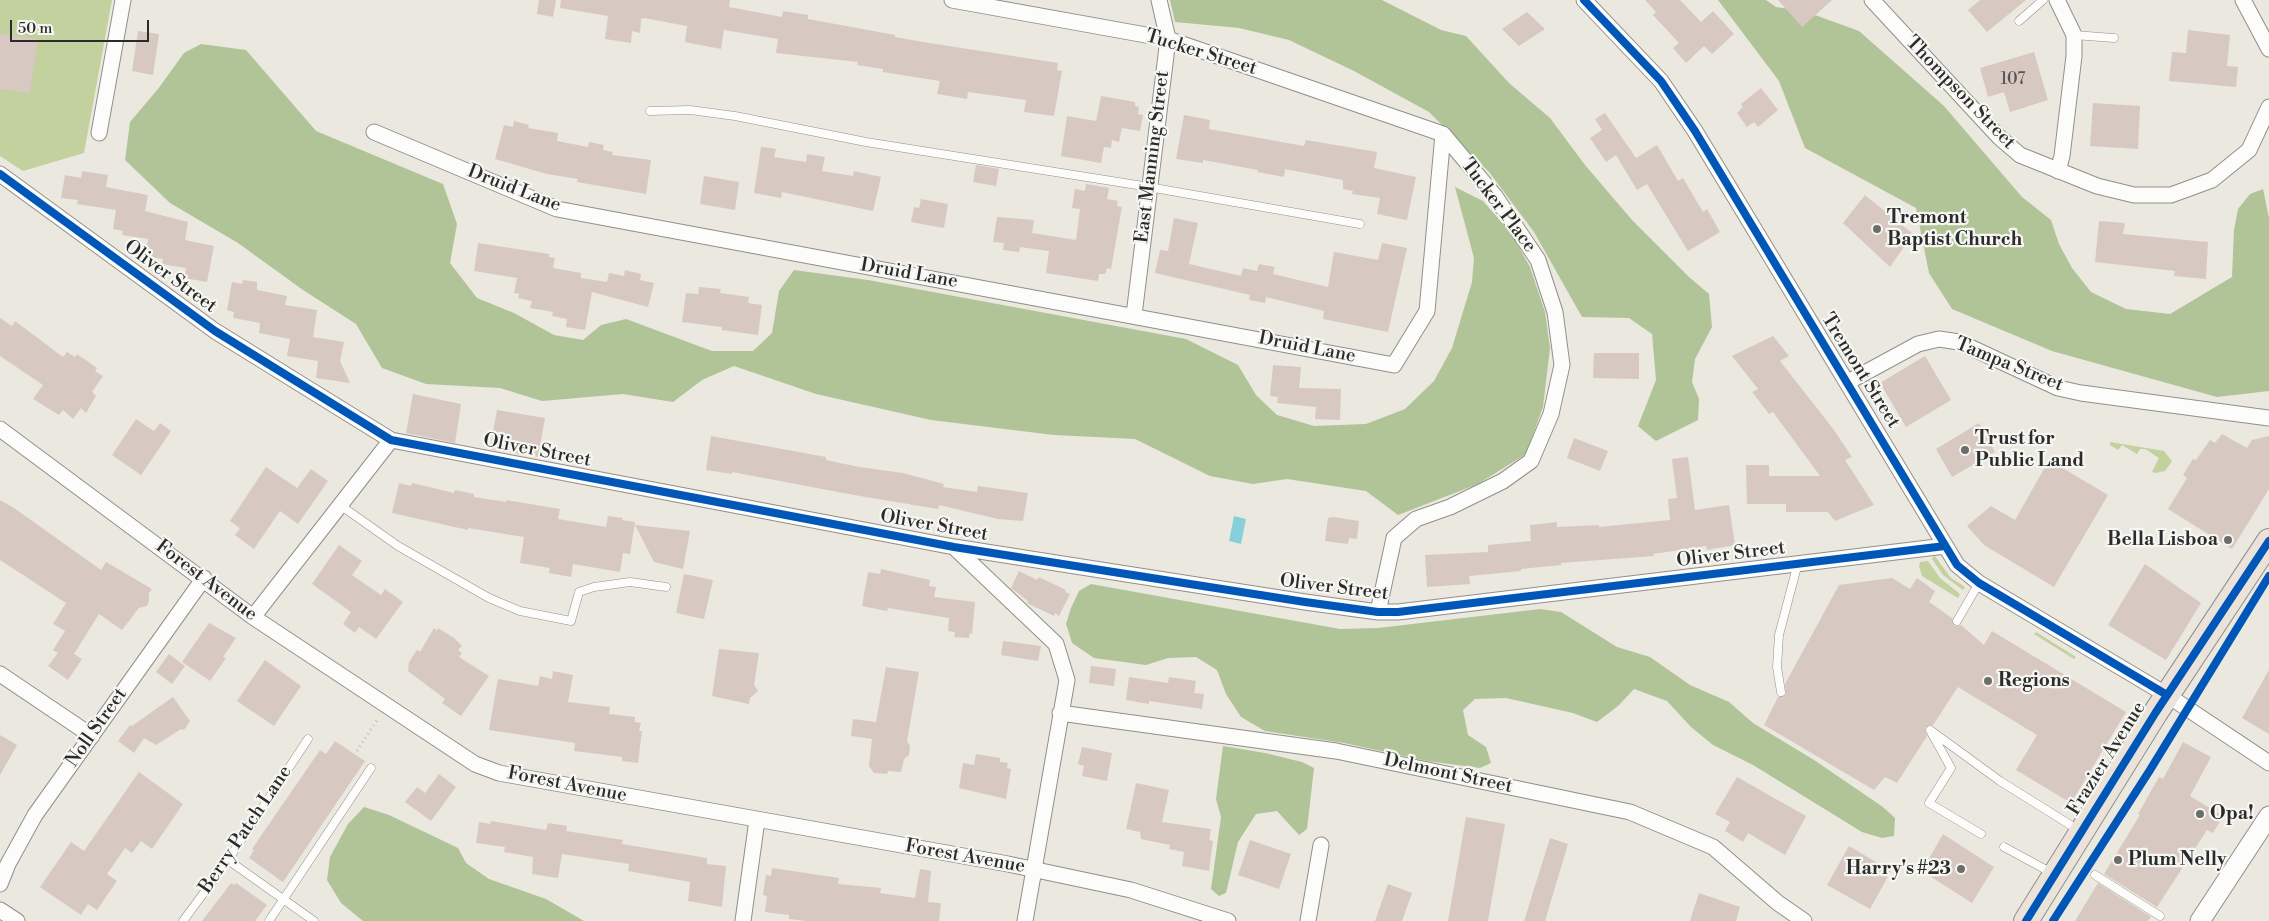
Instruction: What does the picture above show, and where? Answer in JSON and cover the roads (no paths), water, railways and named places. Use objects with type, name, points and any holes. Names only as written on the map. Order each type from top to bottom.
[{"type":"main road","name":"Frazier Avenue","points":[[2026,921],[2080,831],[2269,541]]},
{"type":"street","points":[[99,133],[123,0]]},
{"type":"street","name":"Tucker Street","points":[[952,0],[1168,39],[1442,134]]},
{"type":"street","name":"East Manning Street","points":[[1134,315],[1168,39],[1159,0]]},
{"type":"street","name":"Tremont Street","points":[[1584,0],[1661,81],[1695,131],[1733,198],[1848,382],[1957,565],[1979,582],[2167,695],[2269,763]]},
{"type":"street","name":"Thompson Street","points":[[1872,0],[1999,137],[2020,155],[2097,186],[2134,195],[2171,195],[2212,180],[2249,150],[2269,107]]},
{"type":"street","points":[[2057,0],[2074,35],[2070,100],[2058,171]]},
{"type":"street","points":[[2243,0],[2269,49]]},
{"type":"street","name":"Druid Lane","points":[[374,132],[557,209],[1134,315],[1394,365],[1427,311],[1442,134]]},
{"type":"street","name":"Tucker Place","points":[[1378,612],[1394,538],[1416,519],[1450,507],[1503,481],[1532,460],[1551,414],[1562,365],[1555,312],[1538,260],[1496,196],[1442,134]]},
{"type":"street","name":"Oliver Street","points":[[0,174],[215,331],[391,440],[954,548],[1378,612],[1398,612],[1462,606],[1945,546]]},
{"type":"street","name":"Tampa Street","points":[[1848,382],[1918,344],[1939,339],[1959,342],[2058,388],[2081,393],[2269,418]]},
{"type":"street","name":"Forest Avenue","points":[[0,428],[204,578],[253,617],[475,764],[499,773],[1034,870],[1131,890],[1228,921]]},
{"type":"street","points":[[253,617],[391,440]]},
{"type":"street","points":[[954,548],[1056,644],[1067,680],[1025,921]]},
{"type":"street","name":"Noll Street","points":[[0,884],[8,864],[35,815],[204,578]]},
{"type":"street","points":[[0,674],[92,736]]},
{"type":"street","name":"Delmont Street","points":[[1060,714],[1336,751],[1630,812],[1713,846],[1798,919]]},
{"type":"street","points":[[2200,921],[2269,816]]},
{"type":"street","points":[[743,921],[757,820]]},
{"type":"street","points":[[1308,921],[1322,845]]},
{"type":"street","points":[[0,910],[17,921]]},
{"type":"lane","points":[[2018,21],[2043,0]]},
{"type":"lane","points":[[2074,35],[2114,38]]},
{"type":"lane","points":[[650,112],[690,110],[736,116],[866,142],[1360,224]]},
{"type":"lane","points":[[340,505],[398,546],[489,598],[520,611],[571,621],[579,592],[594,586],[630,582],[666,587]]},
{"type":"lane","points":[[1781,692],[1777,667],[1779,635],[1798,563]]},
{"type":"lane","points":[[1957,621],[1979,582]]},
{"type":"lane","points":[[1981,834],[1929,803],[1951,768],[1930,730],[2000,781],[2080,831]]},
{"type":"lane","name":"Berry Patch Lane","points":[[183,921],[228,860],[308,739]]},
{"type":"lane","points":[[269,921],[371,768]]},
{"type":"lane","points":[[2004,847],[2054,874]]},
{"type":"lane","points":[[228,860],[314,921]]},
{"type":"lane","points":[[2095,875],[2160,916]]},
{"type":"water","points":[[1234,516],[1246,519],[1241,544],[1229,541]]},
{"type":"place","name":"Tremont Baptist Church","points":[[1877,229]]},
{"type":"place","name":"Trust for Public Land","points":[[1965,450]]},
{"type":"place","name":"Bella Lisboa","points":[[2228,540]]},
{"type":"place","name":"Regions","points":[[1988,681]]},
{"type":"place","name":"Opa!","points":[[2200,814]]},
{"type":"place","name":"Plum Nelly","points":[[2118,860]]},
{"type":"place","name":"Harry's #23","points":[[1961,869]]}]
